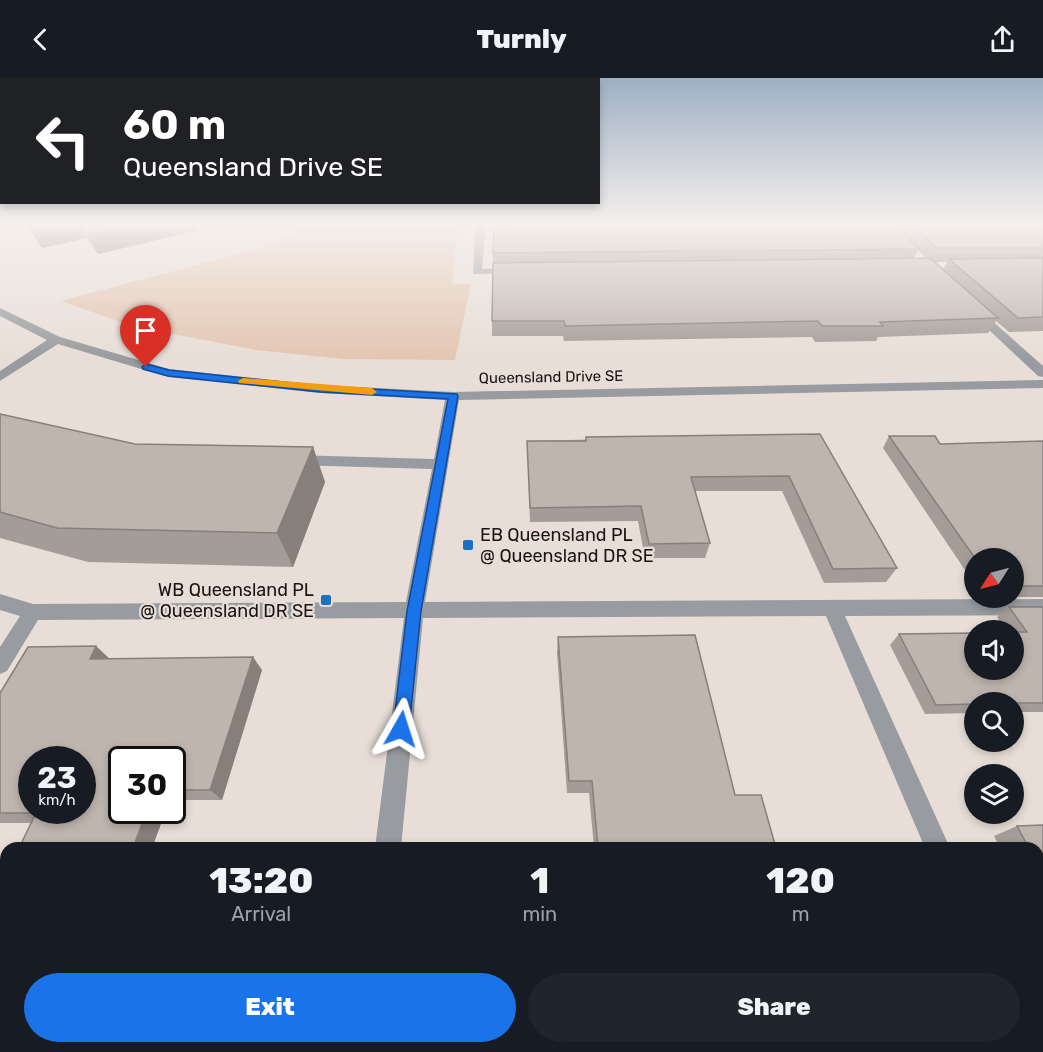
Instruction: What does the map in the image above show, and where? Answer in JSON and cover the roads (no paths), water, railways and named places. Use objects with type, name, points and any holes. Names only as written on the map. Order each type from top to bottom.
[{"type":"street","points":[[477,268],[477,272],[525,271]]},
{"type":"street","points":[[968,305],[1043,374]]},
{"type":"street","name":"Queensland Drive SE","points":[[0,311],[56,340],[168,373],[320,389],[453,396],[1043,384]]},
{"type":"street","points":[[0,377],[56,340]]},
{"type":"street","points":[[389,842],[414,611],[453,396]]},
{"type":"street","points":[[274,459],[441,464]]},
{"type":"street","points":[[0,602],[33,612],[1043,607]]},
{"type":"street","points":[[832,608],[935,842]]},
{"type":"street","points":[[0,665],[33,612]]},
{"type":"place","name":"EB Queensland PL @ Queensland DR SE","points":[[468,545]]},
{"type":"place","name":"WB Queensland PL @ Queensland DR SE","points":[[326,600]]}]
